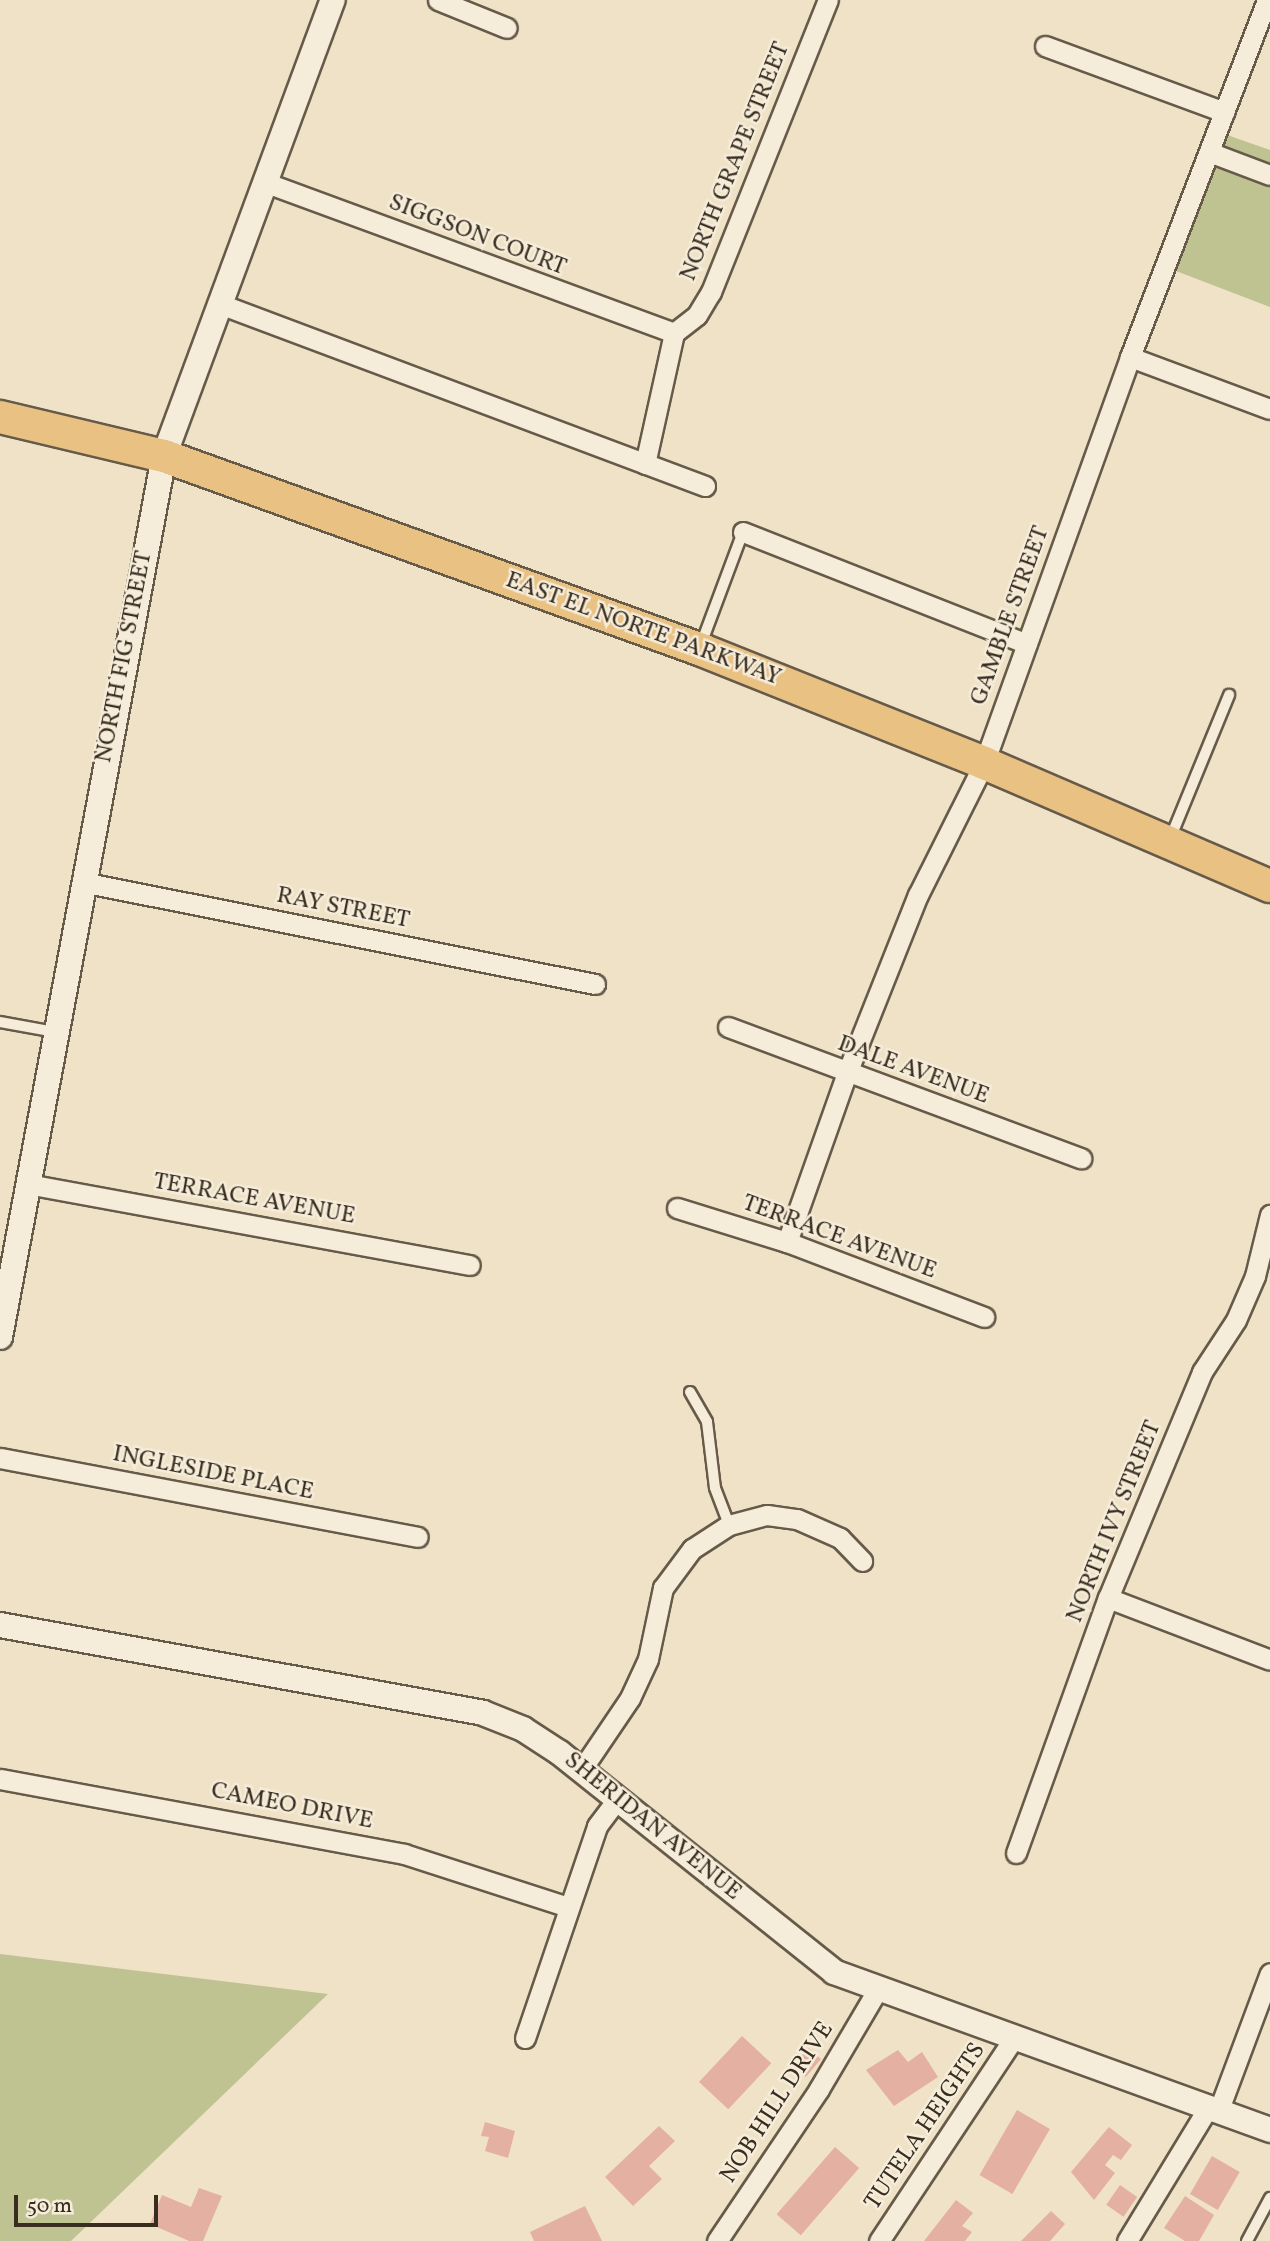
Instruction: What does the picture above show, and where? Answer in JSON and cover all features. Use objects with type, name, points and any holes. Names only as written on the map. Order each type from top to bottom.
[{"type":"main road","name":"EAST EL NORTE PARKWAY","points":[[0,417],[164,456],[699,649],[984,762],[1270,886]]},
{"type":"street","name":"NORTH FIG STREET","points":[[0,1337],[82,882],[164,456],[333,0]]},
{"type":"street","points":[[438,0],[508,28]]},
{"type":"street","name":"NORTH GRAPE STREET","points":[[674,334],[697,315],[711,292],[828,0]]},
{"type":"street","name":"GAMBLE STREET","points":[[788,1242],[847,1073],[918,895],[984,762],[1130,357],[1267,0]]},
{"type":"street","points":[[1045,46],[1224,112]]},
{"type":"street","points":[[1209,152],[1270,175]]},
{"type":"street","name":"SIGGSON COURT","points":[[264,182],[674,334]]},
{"type":"street","points":[[220,303],[705,486]]},
{"type":"street","points":[[645,464],[674,334]]},
{"type":"street","points":[[1130,357],[1270,409]]},
{"type":"street","points":[[743,532],[1027,645]]},
{"type":"street","name":"RAY STREET","points":[[82,882],[595,984]]},
{"type":"street","name":"DALE AVENUE","points":[[728,1027],[1081,1158]]},
{"type":"street","name":"TERRACE AVENUE","points":[[28,1184],[470,1265]]},
{"type":"street","name":"TERRACE AVENUE","points":[[677,1208],[788,1242],[984,1317]]},
{"type":"street","name":"NORTH IVY STREET","points":[[1016,1853],[1108,1598],[1202,1371],[1236,1320],[1255,1276],[1270,1215]]},
{"type":"street","name":"INGLESIDE PLACE","points":[[0,1458],[418,1537]]},
{"type":"street","points":[[582,1769],[605,1740],[644,1669],[663,1588],[692,1549],[729,1525],[767,1515],[797,1519],[840,1538],[862,1561]]},
{"type":"street","points":[[1108,1598],[1270,1660]]},
{"type":"street","name":"SHERIDAN AVENUE","points":[[0,1625],[471,1709],[523,1729],[582,1769],[803,1951],[834,1972],[1270,2130]]},
{"type":"street","name":"CAMEO DRIVE","points":[[0,1779],[404,1854],[568,1907]]},
{"type":"street","points":[[525,2038],[597,1826],[617,1799]]},
{"type":"street","points":[[1127,2241],[1213,2110],[1270,1973]]},
{"type":"street","name":"NOB HILL DRIVE","points":[[717,2241],[819,2089],[878,1989]]},
{"type":"street","name":"TUTELA HEIGHTS","points":[[879,2241],[1013,2039]]},
{"type":"lane","points":[[699,649],[743,532]]},
{"type":"lane","points":[[1169,842],[1229,695]]},
{"type":"lane","points":[[0,1022],[55,1032]]},
{"type":"lane","points":[[690,1392],[707,1422],[715,1488],[729,1525]]},
{"type":"lane","points":[[1247,2241],[1270,2198]]},
{"type":"green space","points":[[1227,135],[1270,150],[1270,307],[1176,271]]},
{"type":"green space","points":[[0,1954],[328,1994],[71,2241],[0,2241]]},
{"type":"building","points":[[742,2036],[771,2063],[728,2109],[699,2082]]},
{"type":"building","points":[[808,2048],[821,2059],[806,2077],[793,2066]]},
{"type":"building","points":[[898,2050],[908,2062],[922,2052],[938,2077],[894,2106],[866,2070]]},
{"type":"building","points":[[1017,2110],[1050,2129],[1012,2194],[979,2175]]},
{"type":"building","points":[[485,2122],[515,2131],[508,2158],[485,2151],[489,2137],[481,2136]]},
{"type":"building","points":[[659,2126],[675,2141],[649,2166],[662,2179],[633,2206],[605,2177]]},
{"type":"building","points":[[1109,2127],[1132,2145],[1121,2160],[1113,2155],[1105,2165],[1115,2173],[1094,2200],[1071,2172]]},
{"type":"building","points":[[835,2147],[859,2168],[801,2235],[777,2214]]},
{"type":"building","points":[[1212,2156],[1240,2172],[1218,2210],[1190,2194]]},
{"type":"building","points":[[1120,2185],[1137,2197],[1123,2217],[1106,2205]]},
{"type":"building","points":[[199,2188],[222,2196],[203,2241],[189,2241],[150,2224],[162,2195],[191,2207]]},
{"type":"building","points":[[1185,2196],[1214,2215],[1199,2241],[1185,2241],[1164,2228]]},
{"type":"building","points":[[956,2200],[973,2213],[962,2226],[972,2232],[965,2241],[924,2241]]},
{"type":"building","points":[[585,2206],[602,2241],[534,2241],[530,2232]]},
{"type":"building","points":[[1051,2211],[1065,2224],[1050,2241],[1021,2241]]}]
